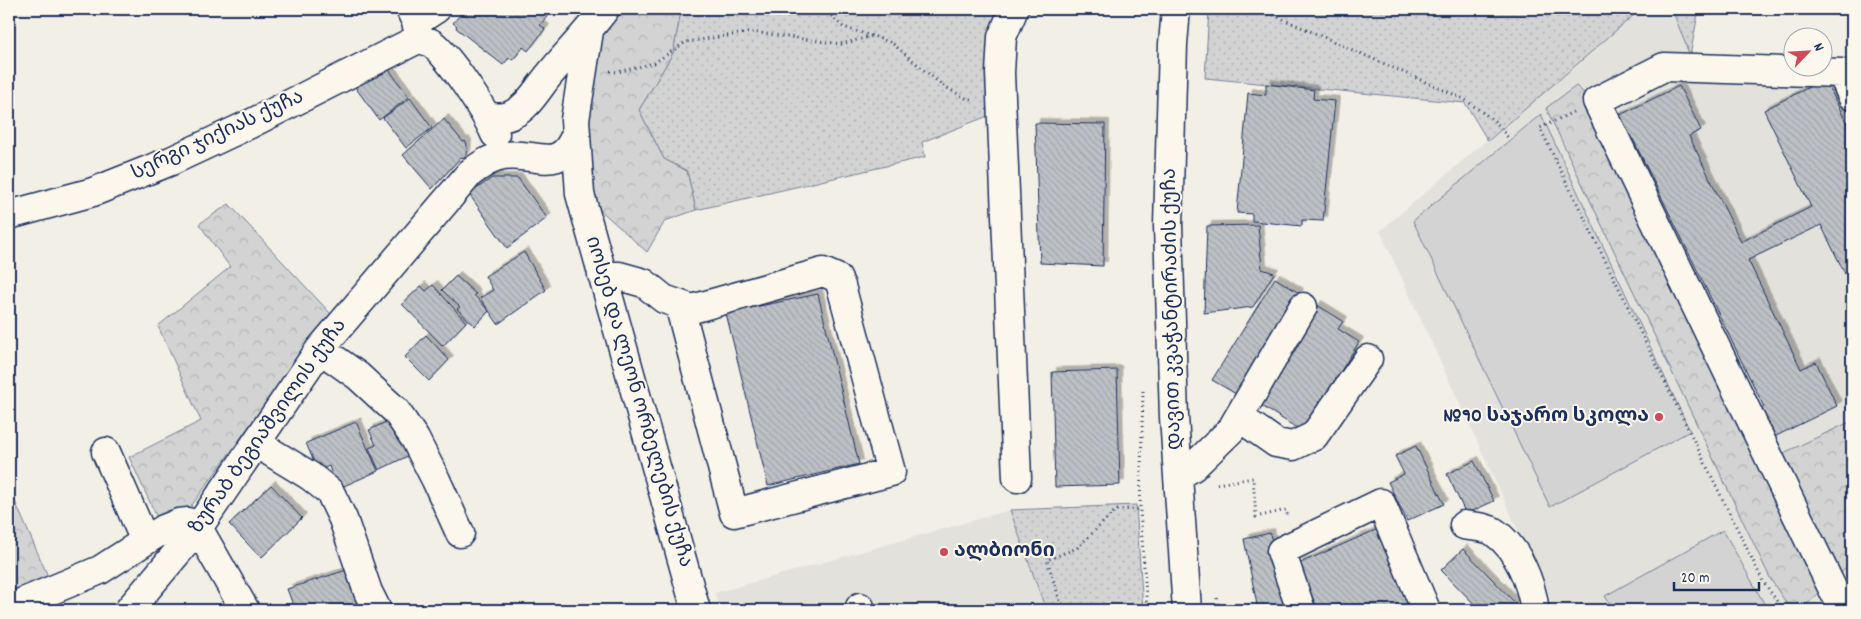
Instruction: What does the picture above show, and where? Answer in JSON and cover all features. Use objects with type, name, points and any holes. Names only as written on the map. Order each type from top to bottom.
[{"type":"street","points":[[532,155],[516,140],[514,124],[523,107],[560,62],[589,31],[605,9]]},
{"type":"street","points":[[1014,9],[1002,37],[1000,72],[1017,478]]},
{"type":"street","name":"დავით კვაჭანტირაძის ქუჩა","points":[[1176,9],[1173,44],[1168,226],[1174,417],[1187,610]]},
{"type":"street","points":[[421,20],[430,43],[439,50],[457,72],[486,116],[497,137],[498,148],[492,158]]},
{"type":"street","name":"სერგი ჯიქიას ქუჩა","points":[[9,215],[93,192],[171,161],[259,119],[421,20]]},
{"type":"street","points":[[580,194],[575,128],[589,31]]},
{"type":"street","points":[[1846,610],[1836,596],[1597,101],[1664,67],[1842,73],[1852,96]]},
{"type":"street","points":[[486,116],[500,118],[511,116],[534,100],[554,99],[570,111],[575,128],[566,152],[550,160],[532,155],[492,158]]},
{"type":"street","points":[[486,116],[532,155],[565,175],[580,194]]},
{"type":"street","name":"ზურაბ ბეგიაშვილის ქუჩა","points":[[129,610],[198,528],[320,349],[470,173],[492,158]]},
{"type":"street","name":"იოსებ და ლეონ ორბელების ქუჩა","points":[[580,194],[696,610]]},
{"type":"street","points":[[602,275],[619,276],[644,283],[664,299],[679,304],[692,309],[823,272],[837,278],[841,286],[891,472],[734,513],[679,304]]},
{"type":"street","points":[[1178,476],[1193,467],[1231,430],[1303,307]]},
{"type":"street","points":[[320,349],[358,376],[396,411],[415,439],[460,533]]},
{"type":"street","points":[[1239,417],[1276,443],[1293,446],[1314,436],[1368,359]]},
{"type":"street","points":[[256,443],[310,476],[330,492],[343,518],[368,592],[377,610]]},
{"type":"street","points":[[106,452],[145,541]]},
{"type":"street","points":[[1301,610],[1281,551],[1381,503],[1426,610]]},
{"type":"street","points":[[9,608],[100,570],[164,529],[178,523],[188,522],[198,528],[245,610]]},
{"type":"street","points":[[1464,525],[1494,531],[1511,549],[1526,577],[1535,610]]},
{"type":"path","points":[[824,9],[843,27],[892,43],[942,85],[967,99],[1001,100]]},
{"type":"path","points":[[1260,9],[1464,99],[1496,122],[1509,138]]},
{"type":"path","points":[[582,70],[618,72],[627,70],[654,63],[686,42],[752,32],[841,44],[872,36]]},
{"type":"path","points":[[1597,101],[1540,128],[1763,581],[1782,610]]},
{"type":"path","points":[[1215,484],[1253,478],[1256,517],[1286,510]]},
{"type":"path","points":[[1063,610],[1047,560],[1077,548],[1116,510],[1140,509]]},
{"type":"shaded area","name":"№90 საჯარო სკოლა","points":[[1641,9],[1672,9],[1690,56],[1784,59],[1784,78],[1834,78],[1834,61],[1852,62],[1852,566],[1811,610],[1555,610],[1380,231]]},
{"type":"shaded area","name":"ალბიონი","points":[[1010,510],[1046,610],[720,610],[715,593]]},
{"type":"green space","points":[[617,9],[689,9],[680,16],[673,53],[639,110],[664,159],[687,171],[696,210],[665,221],[647,252],[588,199],[580,118],[595,33]]},
{"type":"green space","points":[[689,9],[899,9],[901,13],[911,9],[996,9],[998,112],[922,142],[925,157],[696,210],[687,171],[664,159],[639,110],[673,53],[680,16]]},
{"type":"green space","points":[[1209,9],[1641,9],[1488,141],[1465,103],[1205,78]]},
{"type":"green space","points":[[1672,9],[1699,9],[1690,56]]},
{"type":"green space","points":[[1576,86],[1591,99],[1827,585],[1801,610],[1791,610],[1771,580],[1546,108]]},
{"type":"green space","points":[[1541,114],[1690,431],[1550,507],[1413,221]]},
{"type":"green space","points":[[229,204],[331,314],[189,509],[160,524],[129,457],[201,421],[158,326],[230,267],[199,224]]},
{"type":"green space","points":[[1852,421],[1852,561],[1834,581],[1775,457]]},
{"type":"green space","points":[[9,488],[51,583],[9,600]]},
{"type":"green space","points":[[1136,505],[1143,610],[1046,610],[1010,510]]},
{"type":"green space","points":[[1723,530],[1765,605],[1757,610],[1614,610],[1605,596]]},
{"type":"building","points":[[465,9],[548,9],[546,11],[549,14],[540,25],[545,29],[528,51],[523,47],[513,60],[509,58],[503,65],[456,28],[457,26],[453,23]]},
{"type":"building","points":[[387,67],[409,97],[379,120],[355,87]]},
{"type":"building","points":[[1825,79],[1852,134],[1852,288],[1821,225],[1748,260],[1801,369],[1816,362],[1837,406],[1770,439],[1757,411],[1764,407],[1633,139],[1626,142],[1614,118],[1679,86],[1701,130],[1689,136],[1741,242],[1811,207],[1764,110]]},
{"type":"building","points":[[1266,84],[1314,90],[1313,99],[1335,101],[1323,221],[1302,220],[1302,226],[1252,221],[1252,214],[1237,213],[1248,93],[1266,95]]},
{"type":"building","points":[[410,98],[432,128],[406,148],[383,118]]},
{"type":"building","points":[[444,119],[463,142],[465,141],[467,144],[466,155],[464,158],[461,157],[432,189],[403,155]]},
{"type":"building","points":[[1035,123],[1105,124],[1103,266],[1040,263]]},
{"type":"building","points":[[492,178],[518,178],[547,218],[507,248],[469,194]]},
{"type":"building","points":[[1258,225],[1262,269],[1274,273],[1253,307],[1204,313],[1207,226]]},
{"type":"building","points":[[524,252],[546,290],[498,324],[480,298],[493,290],[485,276]]},
{"type":"building","points":[[456,276],[476,294],[474,295],[489,311],[475,326],[457,309],[460,307],[442,290]]},
{"type":"building","points":[[1275,278],[1299,293],[1236,394],[1212,380]]},
{"type":"building","points":[[433,285],[466,322],[443,346],[402,304],[421,286],[426,291]]},
{"type":"building","points":[[818,294],[859,464],[768,486],[726,313]]},
{"type":"building","points":[[1317,305],[1343,321],[1338,329],[1359,342],[1303,432],[1257,403]]},
{"type":"building","points":[[426,335],[449,360],[429,381],[405,357]]},
{"type":"building","points":[[1117,370],[1120,485],[1055,487],[1052,372]]},
{"type":"building","points":[[397,417],[414,453],[379,470],[369,448],[376,445],[369,430]]},
{"type":"building","points":[[356,422],[378,471],[337,489],[329,466],[318,471],[306,443]]},
{"type":"building","points":[[1416,446],[1444,504],[1407,521],[1388,482],[1404,474],[1395,456]]},
{"type":"building","points":[[1474,461],[1494,501],[1466,514],[1447,474]]},
{"type":"building","points":[[271,485],[302,518],[261,558],[229,524]]},
{"type":"building","points":[[1380,528],[1414,605],[1401,610],[1318,610],[1298,564]]},
{"type":"building","points":[[1270,533],[1286,610],[1258,610],[1244,539]]},
{"type":"building","points":[[1463,549],[1522,610],[1480,610],[1441,570]]},
{"type":"building","points":[[356,567],[372,610],[295,610],[287,589]]},
{"type":"place","name":"№90 საჯარო სკოლა","points":[[1659,417]]},
{"type":"place","name":"ალბიონი","points":[[944,552]]}]
